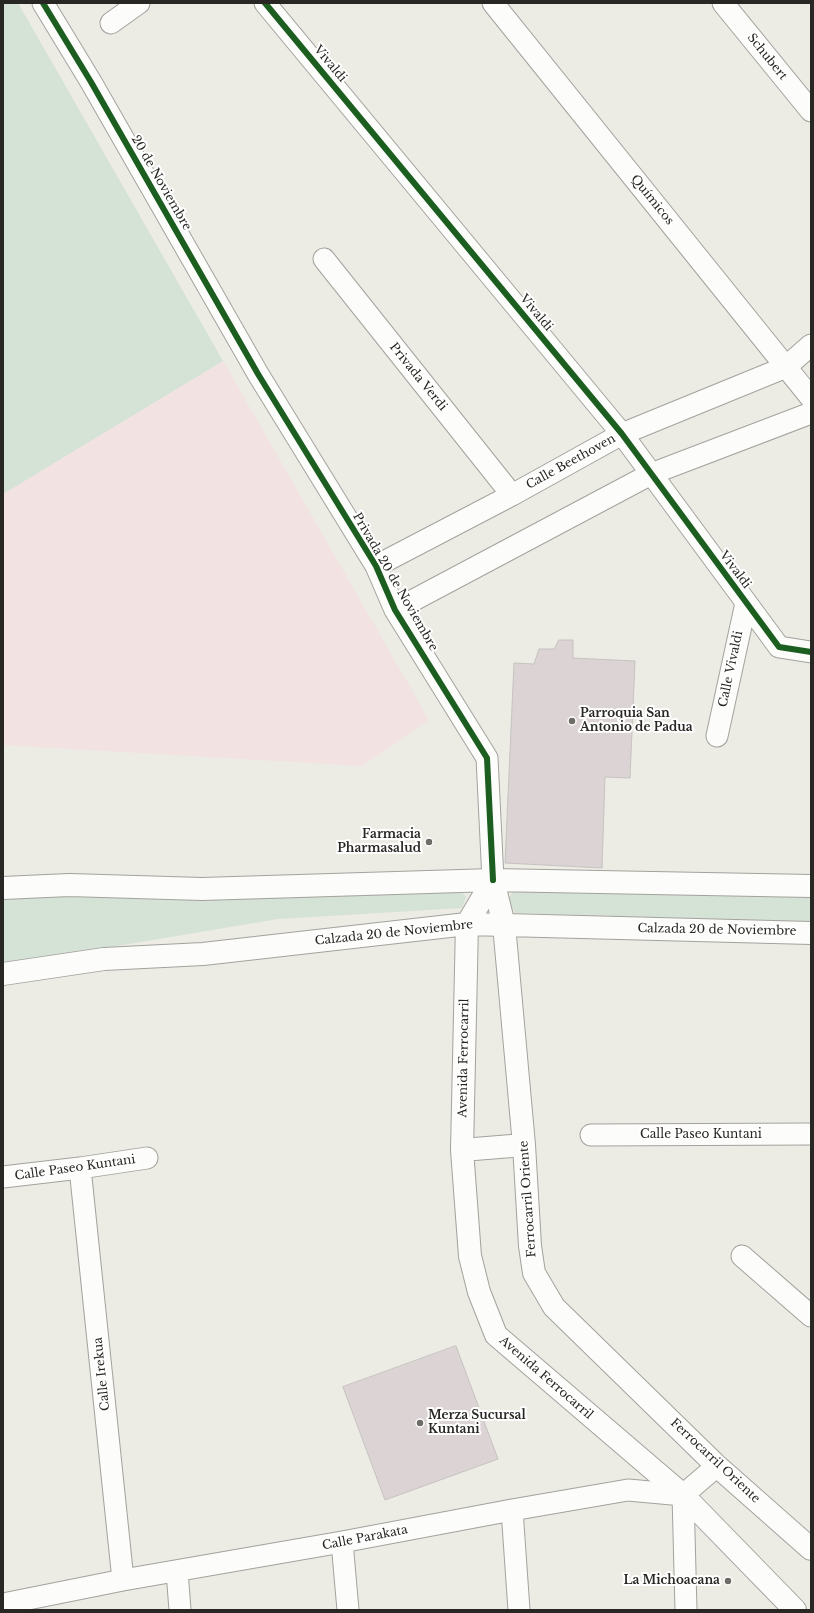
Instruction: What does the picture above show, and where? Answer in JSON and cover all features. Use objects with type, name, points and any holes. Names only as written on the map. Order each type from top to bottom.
[{"type":"main road","points":[[3,888],[69,885],[202,889],[493,880],[811,886]]},
{"type":"main road","name":"Avenida Ferrocarril","points":[[493,880],[467,924],[462,1150],[470,1256],[479,1292],[496,1335],[683,1495],[796,1610]]},
{"type":"main road","name":"Ferrocarril Oriente","points":[[493,880],[504,925],[524,1145],[530,1246],[534,1273],[554,1307],[717,1466],[811,1549]]},
{"type":"main road","name":"Calzada 20 de Noviembre","points":[[3,974],[104,959],[203,954],[467,924],[811,933]]},
{"type":"main road","points":[[462,1150],[524,1145]]},
{"type":"street","name":"20 de Noviembre","points":[[43,3],[91,82],[258,374]]},
{"type":"street","points":[[111,23],[139,3]]},
{"type":"street","name":"Vivaldi","points":[[265,3],[622,434],[779,646],[811,652]]},
{"type":"street","name":"Químicos","points":[[493,3],[811,398]]},
{"type":"street","name":"Schubert","points":[[723,3],[811,111]]},
{"type":"street","name":"Privada Verdi","points":[[324,260],[512,494]]},
{"type":"street","name":"Calle Beethoven","points":[[376,566],[622,434],[786,367],[811,345]]},
{"type":"street","name":"Privada 20 de Noviembre","points":[[258,374],[376,566],[396,610],[487,758],[493,880]]},
{"type":"street","points":[[396,610],[651,474],[811,413]]},
{"type":"street","name":"Calle Vivaldi","points":[[717,736],[746,603]]},
{"type":"street","name":"Calle Paseo Kuntani","points":[[591,1135],[811,1134]]},
{"type":"street","name":"Calle Paseo Kuntani","points":[[3,1177],[147,1158]]},
{"type":"street","name":"Calle Irekua","points":[[80,1168],[123,1580]]},
{"type":"street","points":[[742,1256],[811,1316]]},
{"type":"street","points":[[686,1610],[683,1495],[717,1466]]},
{"type":"street","name":"Calle Parakata","points":[[6,1606],[123,1580],[628,1490],[683,1495]]},
{"type":"street","points":[[512,1510],[519,1610]]},
{"type":"street","points":[[342,1542],[348,1610]]},
{"type":"street","points":[[177,1571],[180,1610]]},
{"type":"shaded area","points":[[3,3],[18,3],[223,361],[3,494]]},
{"type":"shaded area","points":[[223,361],[429,720],[362,766],[3,745],[3,494]]},
{"type":"shaded area","points":[[456,886],[466,897],[462,908],[278,919],[3,965],[3,896]]},
{"type":"shaded area","points":[[517,888],[811,897],[811,922],[515,913],[507,899]]},
{"type":"building","name":"Parroquia San Antonio de Padua","points":[[559,640],[573,640],[573,658],[635,661],[630,778],[605,777],[602,868],[505,863],[514,663],[534,664],[539,649],[554,649]]},
{"type":"building","name":"Merza Sucursal Kuntani","points":[[456,1346],[498,1459],[385,1500],[343,1387]]},
{"type":"cycle path","points":[[43,3],[91,82],[258,374],[376,566],[395,610],[487,758],[493,880]]},
{"type":"cycle path","points":[[265,3],[622,434],[779,647],[811,652]]},
{"type":"place","name":"Parroquia San Antonio de Padua","points":[[572,721]]},
{"type":"place","name":"Farmacia Pharmasalud","points":[[429,842]]},
{"type":"place","name":"Merza Sucursal Kuntani","points":[[420,1423]]},
{"type":"place","name":"La Michoacana","points":[[728,1581]]}]
